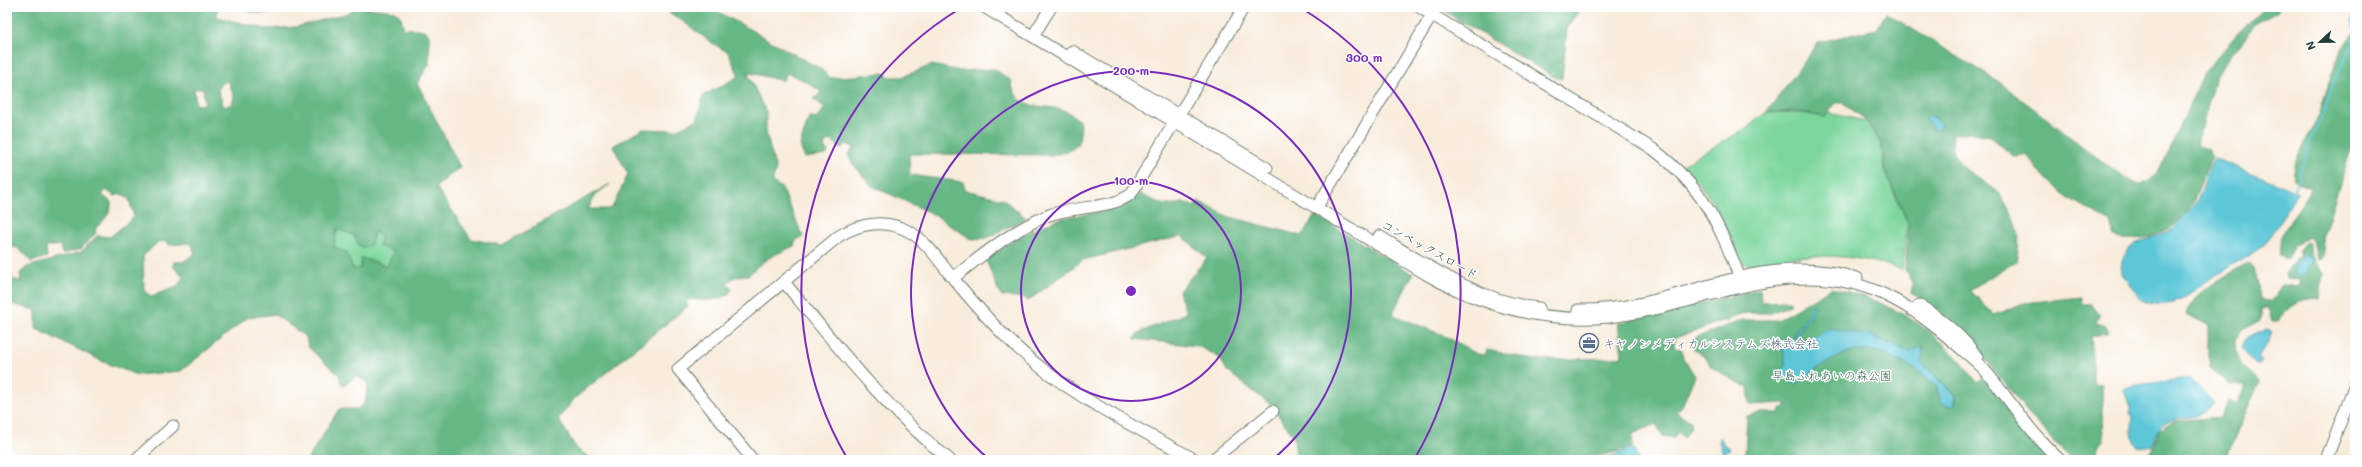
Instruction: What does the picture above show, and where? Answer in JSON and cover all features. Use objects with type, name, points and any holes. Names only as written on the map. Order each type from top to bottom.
[{"type":"street","name":"コンベックスロード","points":[[984,7],[1035,33],[1177,118],[1319,204],[1447,286],[1495,306],[1525,313],[1556,317],[1610,317],[1634,313],[1741,281],[1803,277],[1844,282],[1891,297],[1924,317],[1987,372],[2022,419],[2060,460]]},
{"type":"street","name":"コンベックスロード","points":[[999,7],[1035,33]]},
{"type":"street","points":[[1035,33],[1051,7]]},
{"type":"street","points":[[953,278],[1005,238],[1031,223],[1067,210],[1110,204],[1126,198],[1135,188],[1244,7]]},
{"type":"street","points":[[1419,7],[1653,149],[1675,165],[1691,183],[1713,214],[1721,230],[1741,281]]},
{"type":"street","points":[[1319,204],[1432,15]]},
{"type":"street","points":[[753,460],[678,369],[839,236],[857,227],[873,224],[892,225],[915,235],[1006,337],[1054,377],[1099,406],[1196,460]]},
{"type":"street","points":[[784,282],[873,388],[909,424],[950,460]]},
{"type":"street","points":[[2326,460],[2355,384]]},
{"type":"street","points":[[1212,460],[1273,411]]},
{"type":"street","points":[[135,460],[173,426]]},
{"type":"green space","points":[[7,7],[218,7],[217,17],[266,29],[296,27],[345,14],[360,7],[395,11],[401,17],[404,29],[419,29],[426,31],[430,37],[429,65],[417,83],[460,167],[436,187],[471,239],[502,245],[610,184],[596,194],[588,209],[609,209],[613,206],[628,174],[613,146],[643,129],[675,130],[697,120],[703,96],[739,76],[728,52],[676,17],[658,7],[710,7],[824,71],[830,78],[885,73],[889,77],[902,77],[932,65],[960,71],[994,69],[1012,81],[1011,85],[1019,99],[1034,106],[1057,108],[1065,111],[1073,115],[1081,123],[1078,143],[1072,149],[1053,155],[909,154],[910,175],[963,182],[965,190],[1003,199],[1026,218],[987,238],[971,239],[935,215],[872,186],[852,163],[849,154],[854,147],[846,144],[840,149],[832,140],[825,143],[824,148],[828,151],[826,155],[804,158],[800,145],[809,117],[816,119],[825,108],[814,99],[821,92],[807,82],[787,73],[783,81],[747,72],[766,112],[766,133],[776,170],[772,182],[782,188],[803,237],[796,240],[794,246],[765,261],[754,269],[749,275],[737,276],[732,279],[727,283],[732,289],[723,297],[712,300],[688,300],[686,302],[688,306],[575,398],[558,419],[577,449],[594,460],[307,460],[339,409],[357,409],[365,403],[368,383],[357,376],[345,385],[341,383],[339,375],[308,347],[306,337],[274,314],[247,318],[181,371],[137,375],[108,364],[36,329],[36,310],[7,303],[7,278],[21,281],[20,273],[27,267],[81,252],[97,236],[110,237],[134,217],[129,199],[121,194],[115,196],[106,190],[102,195],[111,202],[110,210],[95,229],[96,233],[81,249],[62,254],[60,245],[46,247],[47,257],[31,262],[26,255],[16,247],[7,248]],"holes":[[[226,81],[229,83],[234,97],[232,104],[224,107],[218,91],[220,84]],[[203,88],[205,104],[196,105],[194,89]],[[337,229],[354,235],[359,246],[365,248],[371,244],[374,232],[381,235],[379,246],[394,252],[387,266],[361,258],[361,268],[353,269],[346,252],[334,247]],[[167,241],[169,245],[191,243],[195,253],[183,262],[174,262],[173,266],[183,277],[177,287],[151,296],[144,291],[143,256],[158,242]]]},
{"type":"green space","points":[[1437,7],[1581,7],[1567,29],[1562,79],[1552,76]]},
{"type":"green space","points":[[2265,7],[2282,7],[2277,12],[2253,25],[2244,40],[2215,74],[2204,123],[2197,138],[2198,146],[2208,149],[2212,156],[2195,197],[2189,209],[2181,219],[2171,228],[2158,234],[2131,239],[2121,239],[2115,237],[2109,221],[2074,201],[2054,186],[2045,178],[2027,155],[2013,156],[1990,136],[1969,132],[1953,135],[1955,155],[1960,163],[1966,170],[2000,194],[2015,220],[2019,239],[2016,261],[1970,290],[1994,315],[2024,303],[2081,297],[2082,304],[2091,304],[2100,315],[2095,322],[2097,325],[2105,325],[2109,332],[2090,337],[2093,364],[2093,384],[2102,385],[2104,441],[2098,446],[2097,453],[2101,457],[2100,460],[2073,460],[2032,418],[1977,349],[1957,328],[1935,309],[1911,293],[1913,284],[1905,270],[1909,224],[1885,171],[1882,144],[1866,120],[1843,103],[1836,103],[1825,117],[1795,111],[1766,113],[1819,42],[1877,29],[1886,13],[1999,82],[2117,173],[2130,181],[2141,184],[2146,183],[2156,175],[2161,168],[2204,73],[2238,33]]},
{"type":"green space","points":[[2355,31],[2355,137],[2322,239],[2324,255],[2321,259],[2317,260],[2313,240],[2309,237],[2294,245],[2287,259],[2279,256],[2281,237],[2285,228],[2307,196],[2310,187],[2294,180],[2294,171],[2298,155],[2316,123],[2337,60],[2348,40]]},
{"type":"green space","points":[[1795,112],[1825,117],[1829,113],[1865,121],[1881,144],[1884,171],[1908,224],[1902,270],[1860,259],[1831,256],[1787,258],[1758,265],[1740,262],[1724,222],[1710,198],[1682,165],[1748,127],[1765,113]]},
{"type":"green space","points":[[1139,193],[1161,204],[1167,205],[1184,202],[1194,207],[1198,201],[1227,216],[1302,236],[1315,215],[1413,274],[1392,314],[1449,338],[1477,354],[1485,355],[1487,350],[1535,360],[1612,358],[1622,356],[1618,323],[1760,289],[1761,302],[1790,301],[1790,305],[1771,313],[1746,313],[1675,338],[1674,348],[1682,349],[1683,358],[1695,376],[1682,406],[1676,412],[1689,420],[1691,427],[1684,438],[1678,432],[1674,438],[1663,436],[1656,424],[1633,434],[1632,447],[1580,460],[1296,460],[1294,437],[1271,405],[1227,371],[1220,358],[1198,346],[1135,339],[1138,333],[1186,313],[1179,291],[1207,258],[1182,236],[1083,260],[1028,301],[1025,298],[1002,296],[998,290],[986,260],[1002,248],[1026,233],[1053,221],[1112,209],[1132,200]]},
{"type":"green space","points":[[337,229],[354,235],[359,246],[374,232],[381,235],[394,252],[387,266],[361,258],[361,268],[353,269],[346,252],[334,247]]},
{"type":"green space","points":[[2306,242],[2310,243],[2310,254],[2323,274],[2320,299],[2306,300],[2296,304],[2278,321],[2272,321],[2268,308],[2262,308],[2260,320],[2239,334],[2235,346],[2238,358],[2242,366],[2259,383],[2225,460],[2145,460],[2153,450],[2159,430],[2175,421],[2220,417],[2228,400],[2237,404],[2246,385],[2230,384],[2211,370],[2208,357],[2208,325],[2186,314],[2190,306],[2203,292],[2221,278],[2247,263],[2251,266],[2256,275],[2260,301],[2270,302],[2282,285],[2299,287],[2301,280],[2286,279],[2285,274],[2300,254],[2298,251]]},
{"type":"green space","name":"早島ふれあいの森公園","points":[[1831,288],[1853,293],[1895,310],[1931,333],[1948,348],[1977,382],[1985,377],[2055,460],[1747,460],[1745,453],[1747,416],[1760,413],[1779,413],[1780,409],[1787,406],[1784,403],[1750,405],[1748,388],[1711,367],[1707,359],[1693,349],[1695,338],[1743,320],[1778,320]],"holes":[[[1816,306],[1792,342],[1811,338],[1825,331],[1840,330],[1885,341],[1909,352],[1924,346],[1920,361],[1955,395],[1955,401],[1950,406],[1945,406],[1938,397],[1936,386],[1917,370],[1878,351],[1855,351],[1844,354],[1822,365],[1804,380],[1792,381],[1782,371],[1786,366],[1783,347]]]},
{"type":"water","points":[[239,7],[281,7],[279,12],[264,13],[253,12]]},
{"type":"water","points":[[1929,115],[1943,124],[1935,131],[1925,119]]},
{"type":"water","points":[[2214,158],[2298,192],[2273,233],[2263,245],[2253,253],[2196,288],[2182,300],[2174,301],[2175,303],[2163,304],[2146,302],[2139,297],[2125,277],[2121,264],[2122,260],[2129,249],[2140,241],[2167,233],[2177,225],[2200,195],[2208,170]]},
{"type":"water","points":[[2304,254],[2313,260],[2303,277],[2293,272]]},
{"type":"water","points":[[1814,304],[1816,306],[1792,342],[1811,338],[1830,328],[1871,336],[1909,352],[1922,346],[1923,356],[1920,361],[1955,396],[1953,405],[1948,406],[1942,404],[1936,386],[1917,370],[1878,351],[1855,351],[1844,354],[1822,365],[1795,385],[1780,373],[1786,366],[1783,347],[1789,342]]},
{"type":"water","points":[[2267,330],[2272,332],[2258,359],[2262,361],[2259,366],[2249,358],[2242,347],[2249,337]]},
{"type":"water","points":[[2190,378],[2214,403],[2208,410],[2201,414],[2179,418],[2165,423],[2159,429],[2152,447],[2137,445],[2132,434],[2133,415],[2130,414],[2131,410],[2124,390],[2137,385]]},
{"type":"water","points":[[1721,438],[1724,445],[1730,448],[1725,454],[1723,454],[1718,439]]},
{"type":"water","points":[[1633,448],[1639,460],[1585,460],[1610,457]]},
{"type":"waterway","points":[[2355,12],[2352,20],[2355,29]]},
{"type":"waterway","points":[[2294,192],[2310,141],[2326,107],[2333,83],[2355,41]]},
{"type":"place","name":"キヤノンメディカルシステムズ株式会社","points":[[1589,343]]}]
